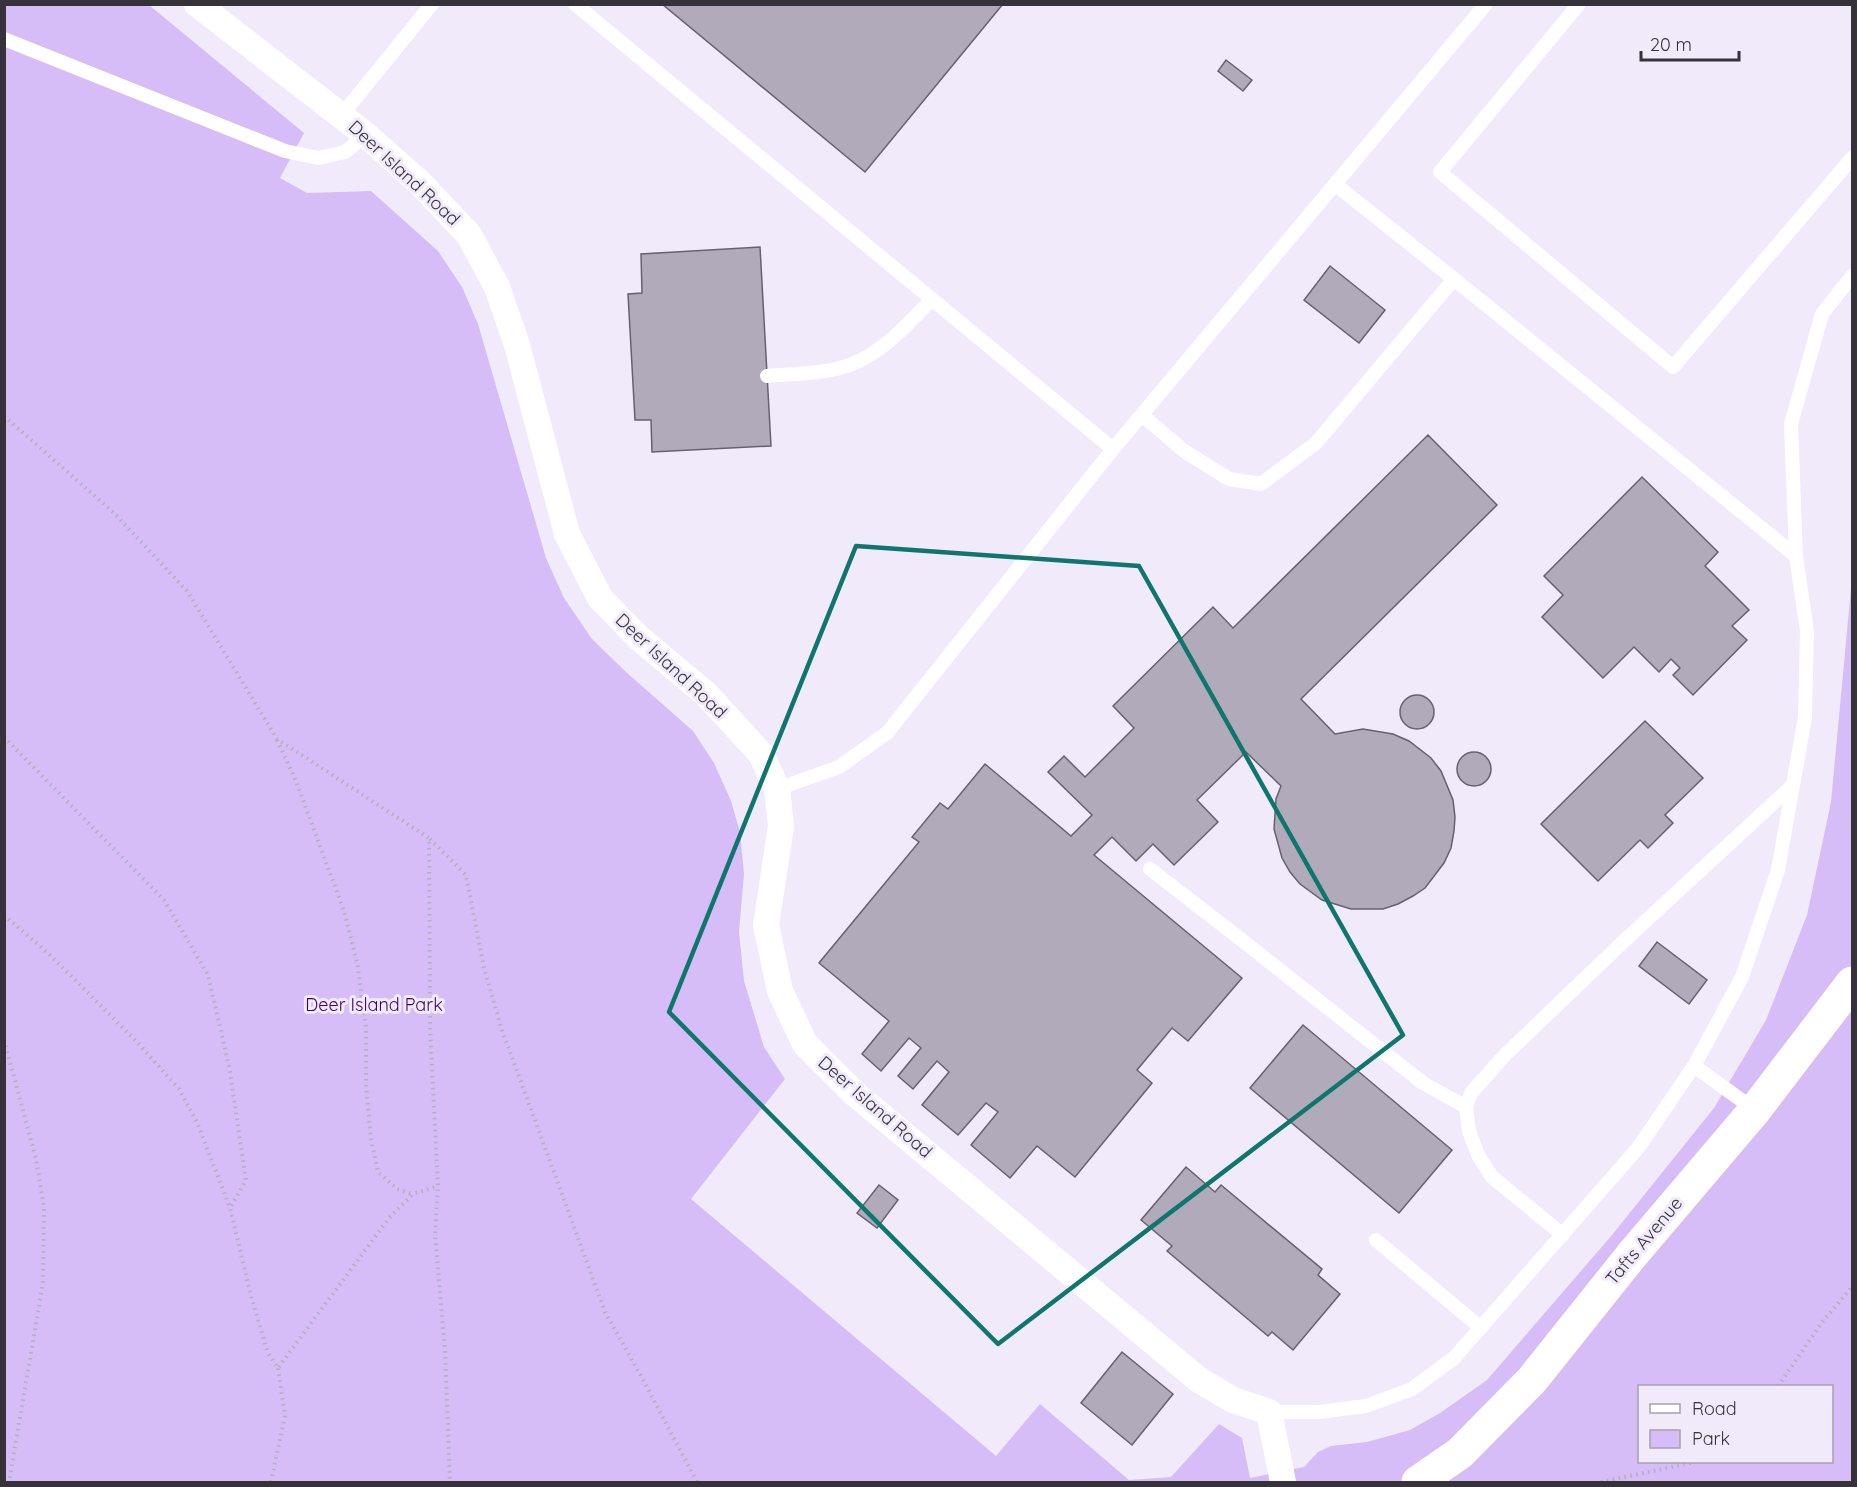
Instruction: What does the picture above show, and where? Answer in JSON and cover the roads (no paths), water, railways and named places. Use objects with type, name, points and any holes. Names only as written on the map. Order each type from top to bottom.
[{"type":"main road","name":"Tafts Avenue","points":[[1418,1482],[1460,1454],[1533,1380],[1631,1256],[1755,1110],[1852,983]]},
{"type":"street","name":"Deer Island Road","points":[[197,4],[366,135],[421,184],[469,234],[497,287],[517,345],[567,534],[600,598],[639,638],[714,702],[760,754],[777,789],[781,826],[766,925],[780,991],[805,1044],[854,1093],[1198,1380],[1233,1400],[1269,1412]]},
{"type":"street","points":[[1269,1412],[1283,1482]]},
{"type":"lane","points":[[341,116],[432,4]]},
{"type":"lane","points":[[575,4],[1113,449]]},
{"type":"lane","points":[[777,789],[840,767],[887,734],[1113,449],[1486,4]]},
{"type":"lane","points":[[1579,4],[1440,172],[1673,367],[1852,158]]},
{"type":"lane","points":[[4,39],[285,151],[318,158],[345,152],[366,135]]},
{"type":"lane","points":[[1336,185],[1796,556]]},
{"type":"lane","points":[[1269,1412],[1319,1412],[1365,1406],[1412,1389],[1454,1358],[1638,1148],[1694,1066],[1742,977],[1778,870],[1805,717],[1808,631],[1796,556],[1791,424],[1822,314],[1852,276]]},
{"type":"lane","points":[[1142,415],[1184,451],[1228,479],[1261,484],[1316,443],[1455,279]]},
{"type":"lane","points":[[767,376],[838,369],[873,355],[903,330],[932,299]]},
{"type":"lane","points":[[1563,1234],[1492,1177],[1478,1155],[1469,1131],[1466,1107],[1471,1093],[1505,1055],[1624,941],[1793,785]]},
{"type":"lane","points":[[1150,869],[1423,1083],[1466,1107]]},
{"type":"lane","points":[[1694,1066],[1755,1110]]},
{"type":"lane","points":[[1376,1240],[1481,1329]]},
{"type":"park label","name":"Deer Island Park","points":[[374,1005]]}]
